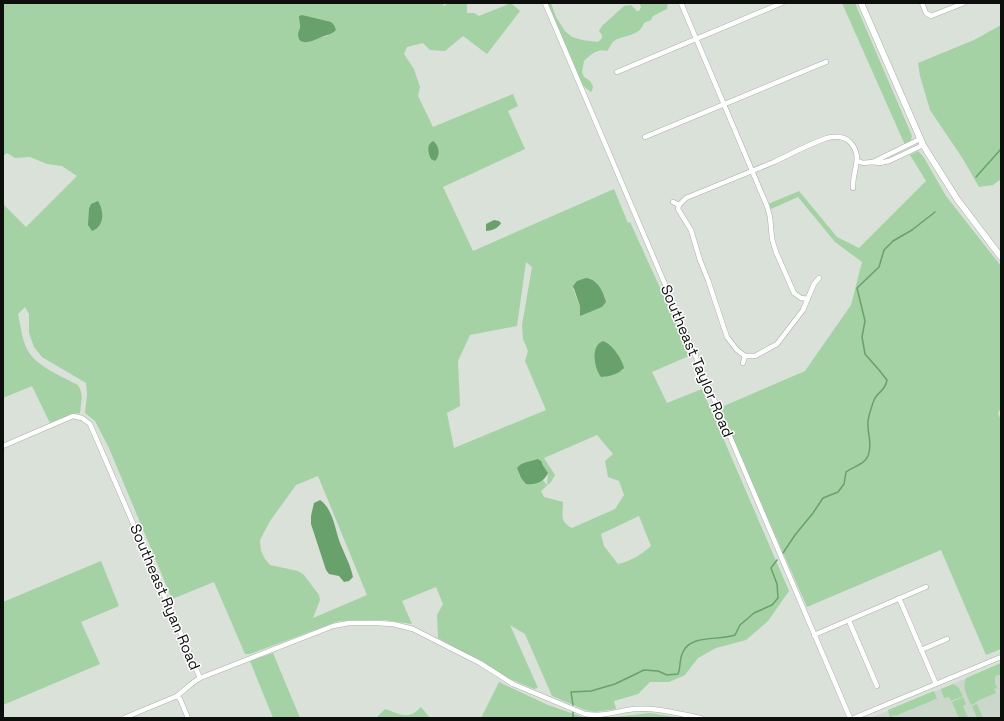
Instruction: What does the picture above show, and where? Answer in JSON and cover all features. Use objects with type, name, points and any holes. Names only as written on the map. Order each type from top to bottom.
[{"type":"main road","points":[[861,3],[922,142],[957,199],[1001,257]]},
{"type":"street","name":"Southeast Taylor Road","points":[[545,3],[850,718]]},
{"type":"street","points":[[681,3],[770,217],[772,239],[776,252],[794,292],[800,298],[808,299]]},
{"type":"street","points":[[617,72],[782,3]]},
{"type":"street","points":[[922,3],[929,17],[935,16],[964,3]]},
{"type":"street","points":[[645,137],[826,62]]},
{"type":"street","points":[[846,139],[848,133]]},
{"type":"street","points":[[819,278],[814,284],[803,310],[777,344],[755,356],[745,356],[737,350],[728,337],[700,260],[691,230],[678,209],[679,205],[686,198],[828,138],[838,137],[846,139],[852,145],[857,154],[858,161],[852,179],[853,188]]},
{"type":"street","points":[[858,161],[863,163],[873,162],[922,142]]},
{"type":"street","points":[[673,202],[679,205]]},
{"type":"street","points":[[743,363],[745,356]]},
{"type":"street","name":"Southeast Ryan Road","points":[[3,446],[73,416],[82,418],[90,424],[200,678],[333,626],[349,623],[376,622],[414,628],[480,663],[513,684],[585,714],[597,716],[634,709],[655,709],[701,718]]},
{"type":"street","points":[[814,635],[926,587]]},
{"type":"street","points":[[899,598],[936,684]]},
{"type":"street","points":[[849,621],[876,686]]},
{"type":"street","points":[[921,650],[947,639]]},
{"type":"street","points":[[854,718],[1001,657]]},
{"type":"street","points":[[124,718],[177,696],[192,682],[200,678]]},
{"type":"street","points":[[177,696],[180,699],[188,718]]},
{"type":"shaded area","points":[[3,3],[443,3],[443,6],[450,3],[466,3],[467,13],[474,13],[479,16],[511,3],[520,11],[487,54],[463,36],[445,51],[430,50],[423,43],[407,47],[404,54],[414,69],[420,87],[418,96],[433,127],[513,94],[518,106],[508,111],[525,149],[443,187],[473,251],[614,189],[628,223],[630,222],[671,312],[689,356],[652,372],[667,403],[702,389],[789,591],[768,621],[746,640],[716,648],[698,658],[685,675],[669,682],[650,682],[638,694],[614,701],[616,709],[595,712],[585,710],[552,696],[525,634],[510,625],[538,688],[534,689],[510,679],[438,638],[437,615],[443,604],[436,587],[402,601],[412,624],[384,620],[339,621],[250,654],[245,654],[214,582],[172,599],[109,448],[95,421],[85,413],[87,394],[86,383],[42,357],[34,347],[29,333],[29,314],[25,307],[18,314],[23,340],[27,350],[39,363],[78,385],[82,395],[80,413],[72,414],[50,423],[32,386],[3,398],[3,204],[26,227],[77,176],[62,166],[47,164],[30,157],[15,158],[7,153],[3,156]],"holes":[[[302,15],[328,36],[321,37],[299,30]],[[526,262],[532,267],[522,325],[523,339],[528,351],[525,361],[546,410],[454,448],[447,413],[460,406],[458,361],[470,335],[517,326]],[[590,278],[596,282],[605,298],[602,307],[580,315],[580,306],[573,289]],[[597,347],[623,370],[604,377],[596,367],[595,356]],[[597,435],[613,454],[605,461],[608,477],[619,481],[624,495],[615,509],[572,528],[563,520],[563,502],[544,497],[541,491],[551,482],[555,475],[544,458]],[[534,461],[543,464],[548,473],[547,485],[543,480],[537,483],[521,478],[518,471],[523,464]],[[318,476],[367,595],[313,618],[320,600],[319,595],[304,575],[298,571],[270,565],[261,551],[260,540],[270,521],[296,485]],[[639,516],[651,546],[636,557],[618,564],[604,546],[601,534]]]},
{"type":"shaded area","points":[[547,3],[551,3],[556,17],[565,31],[572,37],[598,42],[602,38],[599,31],[602,26],[624,6],[631,5],[639,11],[641,7],[639,3],[668,3],[667,9],[653,16],[651,20],[644,23],[639,31],[614,41],[607,51],[597,51],[584,61],[582,72],[584,77],[590,81],[593,86],[591,92],[583,86]]},
{"type":"shaded area","points":[[842,3],[855,3],[912,136],[911,140],[905,145]]},
{"type":"shaded area","points":[[302,15],[331,22],[336,30],[310,42],[301,41],[298,35],[300,26],[299,16]]},
{"type":"shaded area","points":[[1001,25],[1001,179],[993,185],[979,187],[963,159],[930,110],[920,76],[918,63],[974,40]]},
{"type":"shaded area","points":[[433,141],[437,145],[439,153],[435,161],[431,159],[428,151],[429,145]]},
{"type":"shaded area","points":[[918,151],[923,156],[946,196],[1001,266],[1001,408],[998,413],[1001,421],[1001,649],[986,655],[941,550],[807,607],[719,408],[805,371],[851,305],[862,262],[835,242],[798,197],[771,209],[768,204],[799,191],[837,237],[859,248],[926,181],[910,155]]},
{"type":"shaded area","points":[[98,201],[102,218],[99,226],[92,231],[88,225],[89,209],[91,204]]},
{"type":"shaded area","points":[[494,220],[499,221],[501,223],[500,225],[495,229],[486,231],[486,224]]},
{"type":"shaded area","points":[[586,278],[597,283],[604,294],[606,302],[602,307],[580,316],[580,306],[573,286],[577,281]]},
{"type":"shaded area","points":[[603,341],[610,345],[616,352],[624,368],[613,375],[601,377],[594,358],[596,347]]},
{"type":"shaded area","points":[[538,459],[541,461],[548,473],[544,479],[539,482],[526,484],[521,478],[517,468],[524,463]]},
{"type":"shaded area","points":[[320,500],[331,514],[353,577],[349,581],[344,582],[339,576],[329,574],[326,570],[311,524],[314,503]]},
{"type":"shaded area","points":[[101,561],[119,606],[81,622],[100,664],[3,705],[3,602]]},
{"type":"shaded area","points":[[273,653],[300,718],[273,718],[250,661]]},
{"type":"shaded area","points":[[1001,663],[1001,675],[997,675],[995,677],[997,688],[994,689],[996,693],[971,705],[965,688],[966,678]]},
{"type":"shaded area","points":[[1001,664],[1001,718],[869,718],[888,711]]},
{"type":"shaded area","points":[[499,682],[548,705],[586,718],[481,718]]},
{"type":"shaded area","points":[[953,684],[958,687],[963,696],[951,701],[949,697],[944,698],[941,689]]},
{"type":"shaded area","points":[[934,691],[938,702],[936,699],[895,716],[894,715],[890,718],[888,710]]},
{"type":"shaded area","points":[[963,697],[966,704],[963,706],[968,718],[959,718],[952,702]]},
{"type":"shaded area","points":[[977,704],[983,718],[977,718],[972,706]]},
{"type":"shaded area","points":[[421,707],[430,718],[376,718],[385,709],[408,715],[412,714]]},
{"type":"shaded area","points":[[650,713],[681,718],[606,718]]},
{"type":"waterway","points":[[976,177],[1001,149]]},
{"type":"waterway","points":[[783,553],[823,498],[838,492],[844,484],[846,472],[864,461],[868,456],[870,447],[868,426],[869,417],[875,398],[884,388],[887,380],[865,354],[862,337],[865,321],[857,288],[879,267],[884,250],[893,241],[912,230],[935,212]]},
{"type":"waterway","points":[[573,705],[571,692],[591,691],[615,684],[644,670],[658,671],[667,675],[678,674],[680,660],[687,646],[699,640],[735,635],[740,625],[754,613],[772,605],[778,598],[777,584],[771,568],[777,560]]},
{"type":"waterway","points":[[573,712],[573,718]]}]
